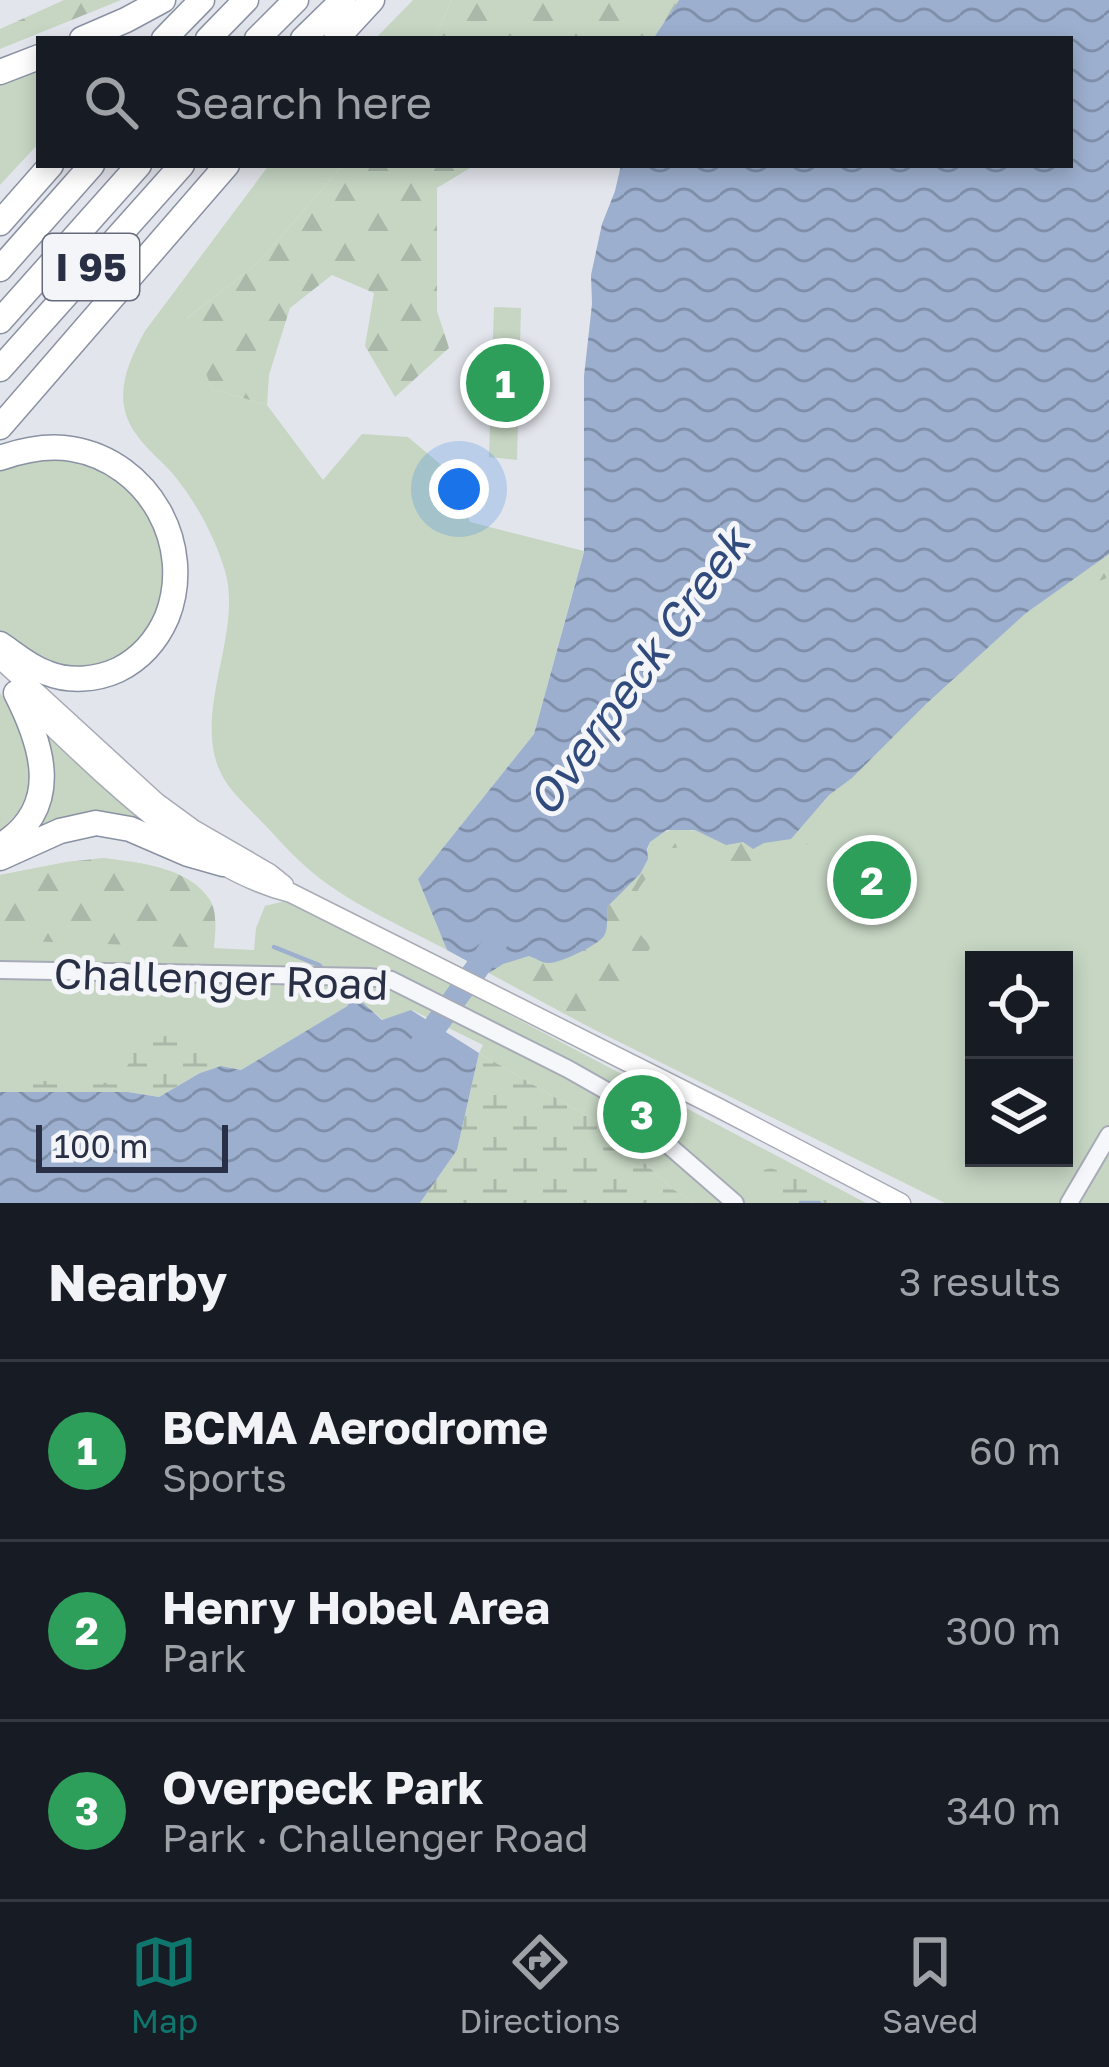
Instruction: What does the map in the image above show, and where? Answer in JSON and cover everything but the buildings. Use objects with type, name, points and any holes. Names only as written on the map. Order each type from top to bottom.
[{"type":"highway","points":[[89,36],[163,0]]},
{"type":"highway","points":[[167,36],[202,0]]},
{"type":"highway","points":[[211,36],[246,0]]},
{"type":"highway","points":[[260,36],[296,0]]},
{"type":"highway","points":[[306,36],[343,0]]},
{"type":"highway","points":[[339,36],[372,0]]},
{"type":"highway","points":[[0,73],[36,58]]},
{"type":"highway","name":"I 95","points":[[0,223],[48,168]]},
{"type":"highway","name":"I 95","points":[[0,269],[89,168]]},
{"type":"highway","name":"I 95","points":[[0,321],[136,168]]},
{"type":"highway","name":"I 95","points":[[0,369],[179,168]]},
{"type":"highway","points":[[0,427],[223,168]]},
{"type":"highway","points":[[0,458],[43,448],[68,448],[117,466],[158,507],[176,565],[173,597],[155,640],[111,673],[86,679],[59,677],[34,668],[0,644]]},
{"type":"highway","points":[[0,845],[28,821],[42,779],[38,741],[16,693]]},
{"type":"highway","points":[[0,858],[59,831],[97,823],[138,832],[223,864]]},
{"type":"main road","points":[[0,659],[156,802],[212,842],[269,873],[291,893]]},
{"type":"main road","points":[[16,693],[131,798],[223,864],[291,893],[610,1052],[901,1203]]},
{"type":"street","name":"Challenger Road","points":[[0,970],[383,978],[407,986],[604,1090],[735,1203]]},
{"type":"street","points":[[1069,1203],[1109,1135]]},
{"type":"green space","points":[[64,0],[121,0],[0,49],[0,29]]},
{"type":"green space","points":[[413,0],[452,0],[435,36],[378,36]]},
{"type":"green space","points":[[452,0],[679,0],[655,36],[435,36]]},
{"type":"green space","points":[[36,71],[36,146],[0,185],[0,85]]},
{"type":"green space","points":[[267,168],[340,168],[260,261],[186,319],[212,389],[267,405],[323,480],[362,434],[408,437],[446,469],[470,522],[584,551],[534,734],[418,879],[447,950],[320,879],[224,779],[214,755],[212,730],[228,622],[225,571],[197,508],[128,421],[124,382],[145,331]]},
{"type":"green space","points":[[340,168],[470,168],[437,188],[437,311],[449,348],[395,397],[365,346],[374,293],[332,275],[290,308],[269,375],[267,405],[212,389],[185,320],[260,261]]},
{"type":"green space","points":[[494,307],[521,308],[517,460],[489,457]]},
{"type":"green space","points":[[56,458],[115,475],[151,514],[166,562],[161,602],[148,635],[105,668],[52,667],[0,631],[0,468]]},
{"type":"green space","points":[[1109,554],[1109,1203],[945,1203],[489,973],[648,860]]},
{"type":"green space","points":[[1109,554],[1105,579],[1073,589],[906,738],[827,818],[829,826],[790,858],[750,874],[744,883],[729,884],[682,855],[680,847],[667,849],[633,903],[634,924],[650,948],[632,976],[614,986],[613,999],[590,998],[590,1015],[584,1024],[489,973],[518,959],[574,952],[599,942],[606,932],[608,906],[640,874],[650,842],[661,834],[680,828],[726,845],[780,842],[796,835],[831,793],[999,638]]},
{"type":"green space","points":[[0,693],[17,714],[32,782],[18,812],[0,831]]},
{"type":"green space","points":[[49,738],[153,830],[105,817],[18,844],[48,780]]},
{"type":"green space","points":[[104,858],[163,869],[201,890],[214,912],[214,948],[254,950],[265,906],[285,901],[311,910],[866,1203],[695,1203],[634,1158],[599,1123],[479,1053],[483,1045],[412,1010],[383,1020],[359,999],[241,1070],[221,1066],[128,1092],[0,1092],[0,875]]},
{"type":"green space","points":[[104,858],[162,868],[201,889],[214,911],[213,948],[0,940],[0,875]]},
{"type":"green space","points":[[134,1031],[160,1037],[194,1031],[209,1042],[221,1066],[159,1097],[128,1092],[0,1092],[0,1080],[14,1076],[114,1083],[131,1061]]},
{"type":"green space","points":[[479,1053],[599,1123],[634,1158],[695,1203],[420,1203],[457,1150]]},
{"type":"green space","points":[[771,1168],[853,1203],[769,1203],[759,1183],[764,1170]]},
{"type":"water","points":[[679,0],[1109,0],[1109,554],[1026,613],[829,795],[791,839],[753,849],[743,842],[726,845],[695,830],[667,830],[650,842],[640,874],[608,906],[600,940],[561,960],[545,963],[529,956],[489,973],[447,950],[418,879],[534,734],[584,552],[584,376],[591,275],[620,168],[1073,168],[1073,36],[655,36]]},
{"type":"water","points":[[359,999],[382,1020],[411,1010],[479,1053],[457,1150],[420,1203],[0,1203],[0,1092],[128,1092],[159,1097],[221,1066],[241,1070]]},
{"type":"waterway","name":"Overpeck Creek","points":[[418,1050],[496,942]]},
{"type":"waterway","points":[[274,947],[323,970]]},
{"type":"waterway","points":[[335,983],[351,1008]]},
{"type":"waterway","points":[[801,1203],[819,1203]]},
{"type":"place","name":"BCMA Aerodrome","points":[[505,383]]},
{"type":"place","name":"Henry Hobel Area","points":[[872,880]]},
{"type":"place","name":"Overpeck Park","points":[[642,1114]]}]
